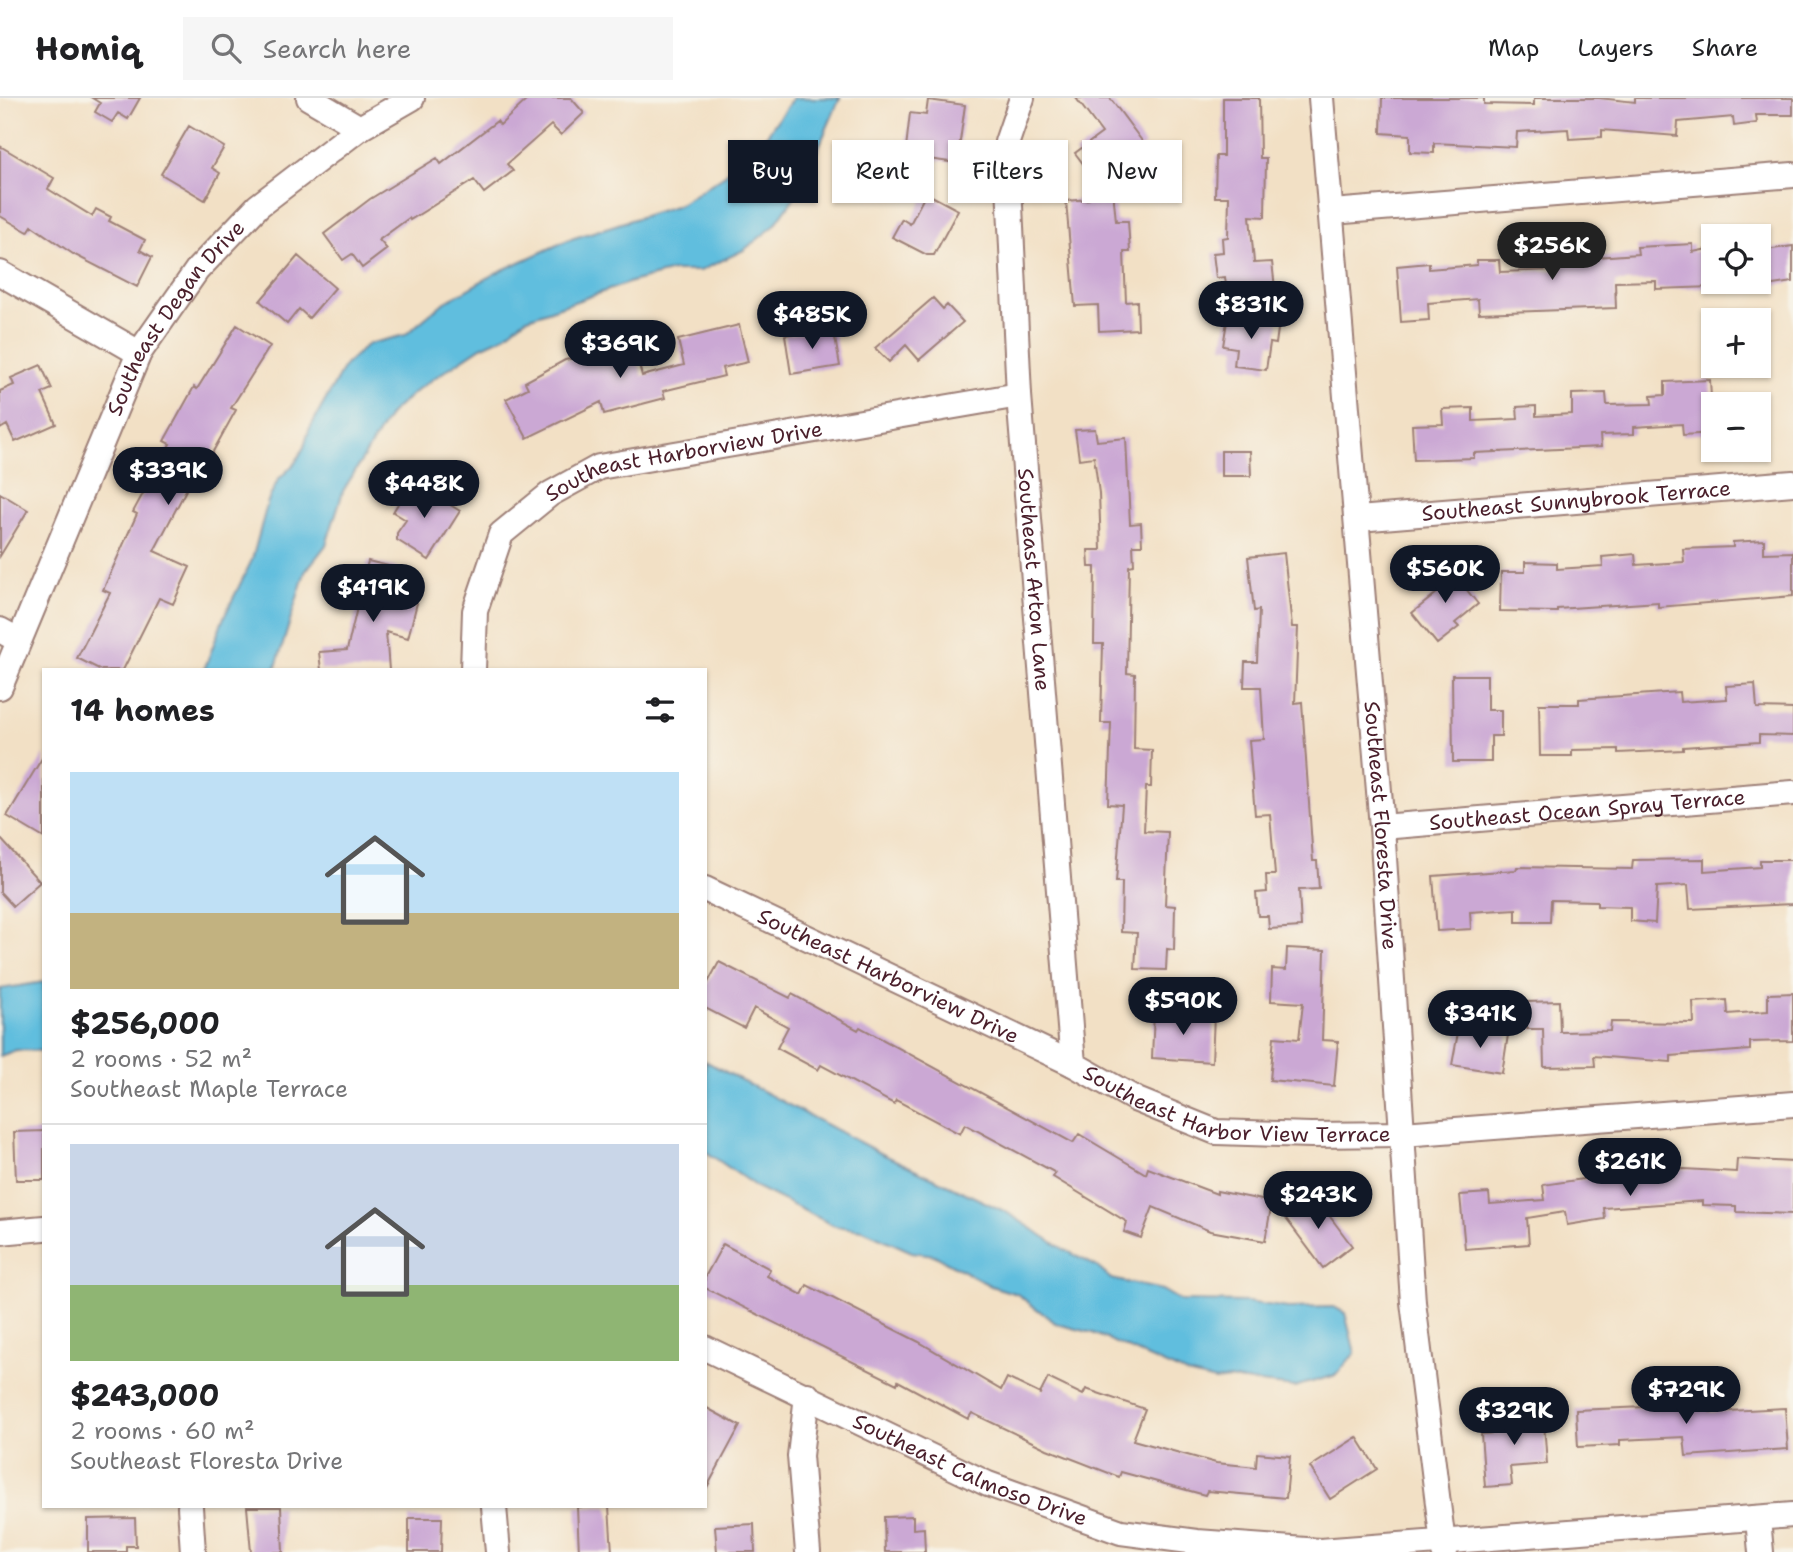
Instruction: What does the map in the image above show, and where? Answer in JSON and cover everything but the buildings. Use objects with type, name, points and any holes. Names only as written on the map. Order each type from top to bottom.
[{"type":"street","points":[[309,98],[360,128]]},
{"type":"street","name":"Southeast Degan Drive","points":[[0,687],[9,635],[139,353],[197,271],[258,205],[360,128],[412,98]]},
{"type":"street","name":"Southeast Arton Lane","points":[[1022,98],[1007,142],[1019,395],[1073,1065]]},
{"type":"street","name":"Southeast Floresta Drive","points":[[1321,98],[1382,827],[1413,1302],[1444,1546]]},
{"type":"street","points":[[1332,212],[1793,175]]},
{"type":"street","points":[[0,272],[139,353]]},
{"type":"street","name":"Southeast Harborview Drive","points":[[473,668],[475,611],[501,534],[550,494],[599,467],[1019,395]]},
{"type":"street","name":"Southeast Sunnybrook Terrace","points":[[1358,519],[1793,483]]},
{"type":"street","name":"Southeast Ocean Spray Terrace","points":[[1382,827],[1793,793]]},
{"type":"street","name":"Southeast Harborview Drive","points":[[707,890],[1073,1065]]},
{"type":"street","name":"Southeast Harbor View Terrace","points":[[1073,1065],[1137,1100],[1216,1132],[1404,1134],[1793,1104]]},
{"type":"street","points":[[0,1232],[42,1228]]},
{"type":"street","name":"Southeast Calmoso Drive","points":[[707,1349],[988,1484],[1121,1542],[1197,1542],[1320,1551],[1444,1546],[1793,1515]]},
{"type":"street","points":[[807,1395],[800,1455],[808,1552]]},
{"type":"street","points":[[190,1508],[193,1552]]},
{"type":"street","points":[[494,1508],[498,1552]]},
{"type":"street","points":[[1758,1519],[1761,1552]]},
{"type":"water","points":[[793,98],[840,98],[818,149],[818,140],[762,140]]},
{"type":"water","points":[[728,171],[728,203],[790,203],[774,226],[744,250],[700,271],[673,271],[634,281],[525,319],[503,337],[481,347],[418,389],[390,414],[343,491],[326,545],[305,572],[276,668],[205,668],[224,617],[252,560],[268,501],[278,480],[295,463],[309,430],[345,365],[368,344],[405,335],[442,304],[496,273],[568,240],[678,205]]},
{"type":"water","points":[[42,982],[42,1051],[16,1050],[0,1056],[0,989]]},
{"type":"water","points":[[707,1062],[878,1152],[1006,1212],[1065,1250],[1096,1266],[1111,1279],[1162,1290],[1181,1301],[1247,1302],[1288,1308],[1334,1307],[1345,1313],[1355,1353],[1336,1375],[1294,1387],[1228,1379],[1215,1381],[1187,1374],[1093,1333],[1057,1324],[1017,1294],[991,1286],[934,1255],[912,1252],[863,1230],[835,1226],[758,1188],[707,1152]]}]
